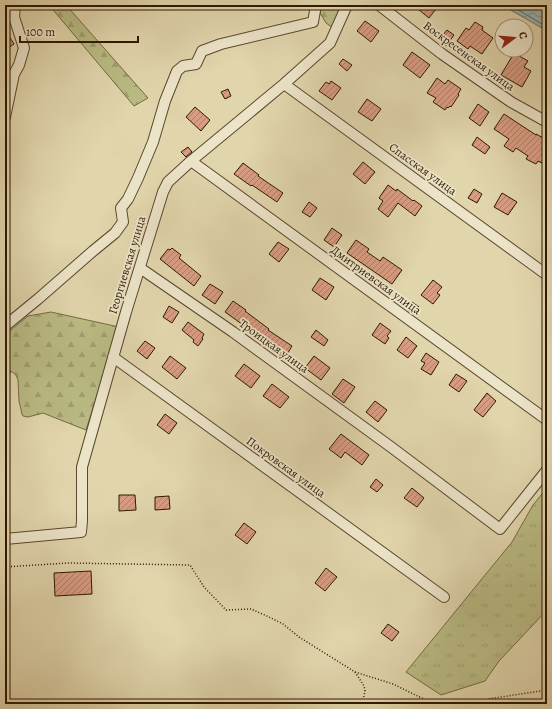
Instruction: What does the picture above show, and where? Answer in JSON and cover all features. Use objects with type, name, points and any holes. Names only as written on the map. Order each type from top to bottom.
[{"type":"street","points":[[5,117],[14,74],[19,65],[24,48],[14,17],[15,5]]},
{"type":"street","points":[[5,326],[115,233],[123,222],[121,208],[128,199],[141,172],[165,101],[177,71],[183,66],[196,64],[202,51],[221,44],[313,22],[316,5]]},
{"type":"street","name":"Георгиевская улица","points":[[5,539],[81,532],[82,467],[113,357],[163,192],[168,182],[330,43],[347,5]]},
{"type":"street","name":"Воскресенская улица","points":[[379,5],[442,54],[510,102],[547,122]]},
{"type":"street","points":[[5,9],[14,17]]},
{"type":"street","name":"Спасская улица","points":[[284,84],[547,275]]},
{"type":"street","name":"Дмитриевская улица","points":[[191,161],[547,420]]},
{"type":"street","name":"Троицкая улица","points":[[140,268],[233,332],[391,447],[500,529],[547,470]]},
{"type":"street","name":"Покровская улица","points":[[113,357],[444,597]]},
{"type":"path","points":[[5,566],[68,563],[190,565],[204,587],[226,610],[251,609],[269,617],[283,624],[299,637],[355,672],[393,684],[434,704]]},
{"type":"path","points":[[355,672],[364,686],[365,691],[362,704]]},
{"type":"path","points":[[478,704],[488,699],[547,690]]},
{"type":"green space","points":[[49,5],[66,5],[148,98],[134,106]]},
{"type":"green space","points":[[320,5],[345,5],[336,30],[326,23],[319,11]]},
{"type":"green space","points":[[51,312],[119,327],[86,430],[43,413],[28,417],[23,416],[19,401],[18,380],[16,375],[11,371],[5,387],[5,335],[28,316]]},
{"type":"green space","points":[[547,488],[547,610],[499,661],[485,681],[441,695],[406,672],[512,542],[533,505]]},
{"type":"water","points":[[502,5],[547,5],[547,31],[534,23],[534,18],[524,18]]},
{"type":"building","points":[[413,5],[439,5],[429,18]]},
{"type":"building","points":[[365,21],[379,31],[371,42],[357,31]]},
{"type":"building","points":[[475,22],[483,27],[482,30],[493,38],[482,54],[470,46],[468,49],[457,41],[466,28],[469,30]]},
{"type":"building","points":[[5,30],[14,44],[5,50]]},
{"type":"building","points":[[447,30],[454,35],[446,46],[439,40]]},
{"type":"building","points":[[412,52],[430,65],[420,78],[403,65]]},
{"type":"building","points":[[511,58],[523,58],[528,61],[524,67],[531,71],[522,87],[501,75]]},
{"type":"building","points":[[343,59],[352,65],[347,71],[339,64]]},
{"type":"building","points":[[437,78],[445,84],[448,80],[461,89],[451,107],[447,107],[445,110],[433,102],[436,98],[427,93]]},
{"type":"building","points":[[331,81],[341,88],[332,100],[319,91],[326,82],[329,84]]},
{"type":"building","points":[[228,89],[231,96],[225,99],[221,92]]},
{"type":"building","points":[[367,99],[381,109],[372,121],[358,112]]},
{"type":"building","points":[[478,104],[489,112],[480,126],[469,118]]},
{"type":"building","points":[[195,107],[210,120],[201,131],[186,117]]},
{"type":"building","points":[[504,114],[536,135],[545,139],[543,142],[547,144],[547,162],[544,160],[542,163],[538,161],[536,164],[526,159],[528,156],[516,148],[513,152],[504,146],[509,139],[494,129]]},
{"type":"building","points":[[477,137],[490,147],[485,154],[472,145]]},
{"type":"building","points":[[188,147],[192,152],[186,157],[181,152]]},
{"type":"building","points":[[363,162],[375,172],[365,184],[353,174]]},
{"type":"building","points":[[243,163],[259,175],[258,176],[283,193],[277,202],[234,174]]},
{"type":"building","points":[[388,185],[396,191],[397,189],[422,206],[415,216],[398,203],[388,217],[378,209],[383,201],[379,198]]},
{"type":"building","points":[[474,189],[482,194],[477,203],[468,198]]},
{"type":"building","points":[[502,193],[517,202],[508,215],[494,207]]},
{"type":"building","points":[[309,202],[317,208],[310,217],[302,212]]},
{"type":"building","points":[[332,228],[342,235],[334,247],[324,240]]},
{"type":"building","points":[[356,240],[369,249],[367,252],[380,261],[383,257],[402,270],[392,284],[347,253]]},
{"type":"building","points":[[278,242],[289,249],[279,262],[269,254]]},
{"type":"building","points":[[172,248],[181,255],[179,258],[201,276],[194,286],[160,259],[168,249],[170,250]]},
{"type":"building","points":[[320,278],[334,287],[326,300],[312,290]]},
{"type":"building","points":[[433,280],[442,287],[437,293],[440,295],[433,304],[421,295]]},
{"type":"building","points":[[210,284],[223,292],[215,304],[202,295]]},
{"type":"building","points":[[233,301],[269,329],[268,330],[292,346],[286,356],[283,354],[281,356],[268,347],[271,344],[258,335],[256,338],[245,329],[246,327],[225,312]]},
{"type":"building","points":[[412,302],[419,307],[414,314],[407,309]]},
{"type":"building","points":[[169,306],[179,312],[172,323],[163,317]]},
{"type":"building","points":[[188,322],[204,334],[203,339],[198,346],[193,342],[194,340],[182,330]]},
{"type":"building","points":[[380,323],[391,331],[387,336],[389,338],[385,344],[372,335]]},
{"type":"building","points":[[316,330],[328,340],[324,346],[311,337]]},
{"type":"building","points":[[406,337],[417,346],[408,358],[397,350]]},
{"type":"building","points":[[145,341],[155,348],[147,359],[137,351]]},
{"type":"building","points":[[426,353],[439,362],[431,375],[421,369],[425,363],[421,361]]},
{"type":"building","points":[[170,356],[186,368],[177,379],[162,367]]},
{"type":"building","points":[[314,356],[330,368],[321,380],[305,368]]},
{"type":"building","points":[[244,364],[260,376],[251,388],[235,376]]},
{"type":"building","points":[[456,374],[467,381],[459,392],[449,385]]},
{"type":"building","points":[[343,379],[355,387],[344,403],[332,394]]},
{"type":"building","points":[[272,384],[289,397],[280,408],[263,396]]},
{"type":"building","points":[[487,393],[496,401],[483,417],[474,410]]},
{"type":"building","points":[[375,401],[387,410],[378,422],[366,412]]},
{"type":"building","points":[[165,414],[177,423],[169,434],[157,425]]},
{"type":"building","points":[[341,434],[369,455],[362,465],[345,452],[341,458],[329,449]]},
{"type":"building","points":[[376,479],[383,485],[377,492],[370,487]]},
{"type":"building","points":[[412,488],[424,498],[417,507],[404,498]]},
{"type":"building","points":[[119,495],[135,495],[136,510],[119,511]]},
{"type":"building","points":[[169,496],[170,509],[155,510],[155,497]]},
{"type":"building","points":[[244,523],[256,532],[247,544],[235,535]]},
{"type":"building","points":[[326,568],[337,577],[325,591],[315,583]]},
{"type":"building","points":[[91,571],[92,594],[55,596],[54,573]]},
{"type":"building","points":[[388,624],[399,632],[392,641],[381,633]]}]
